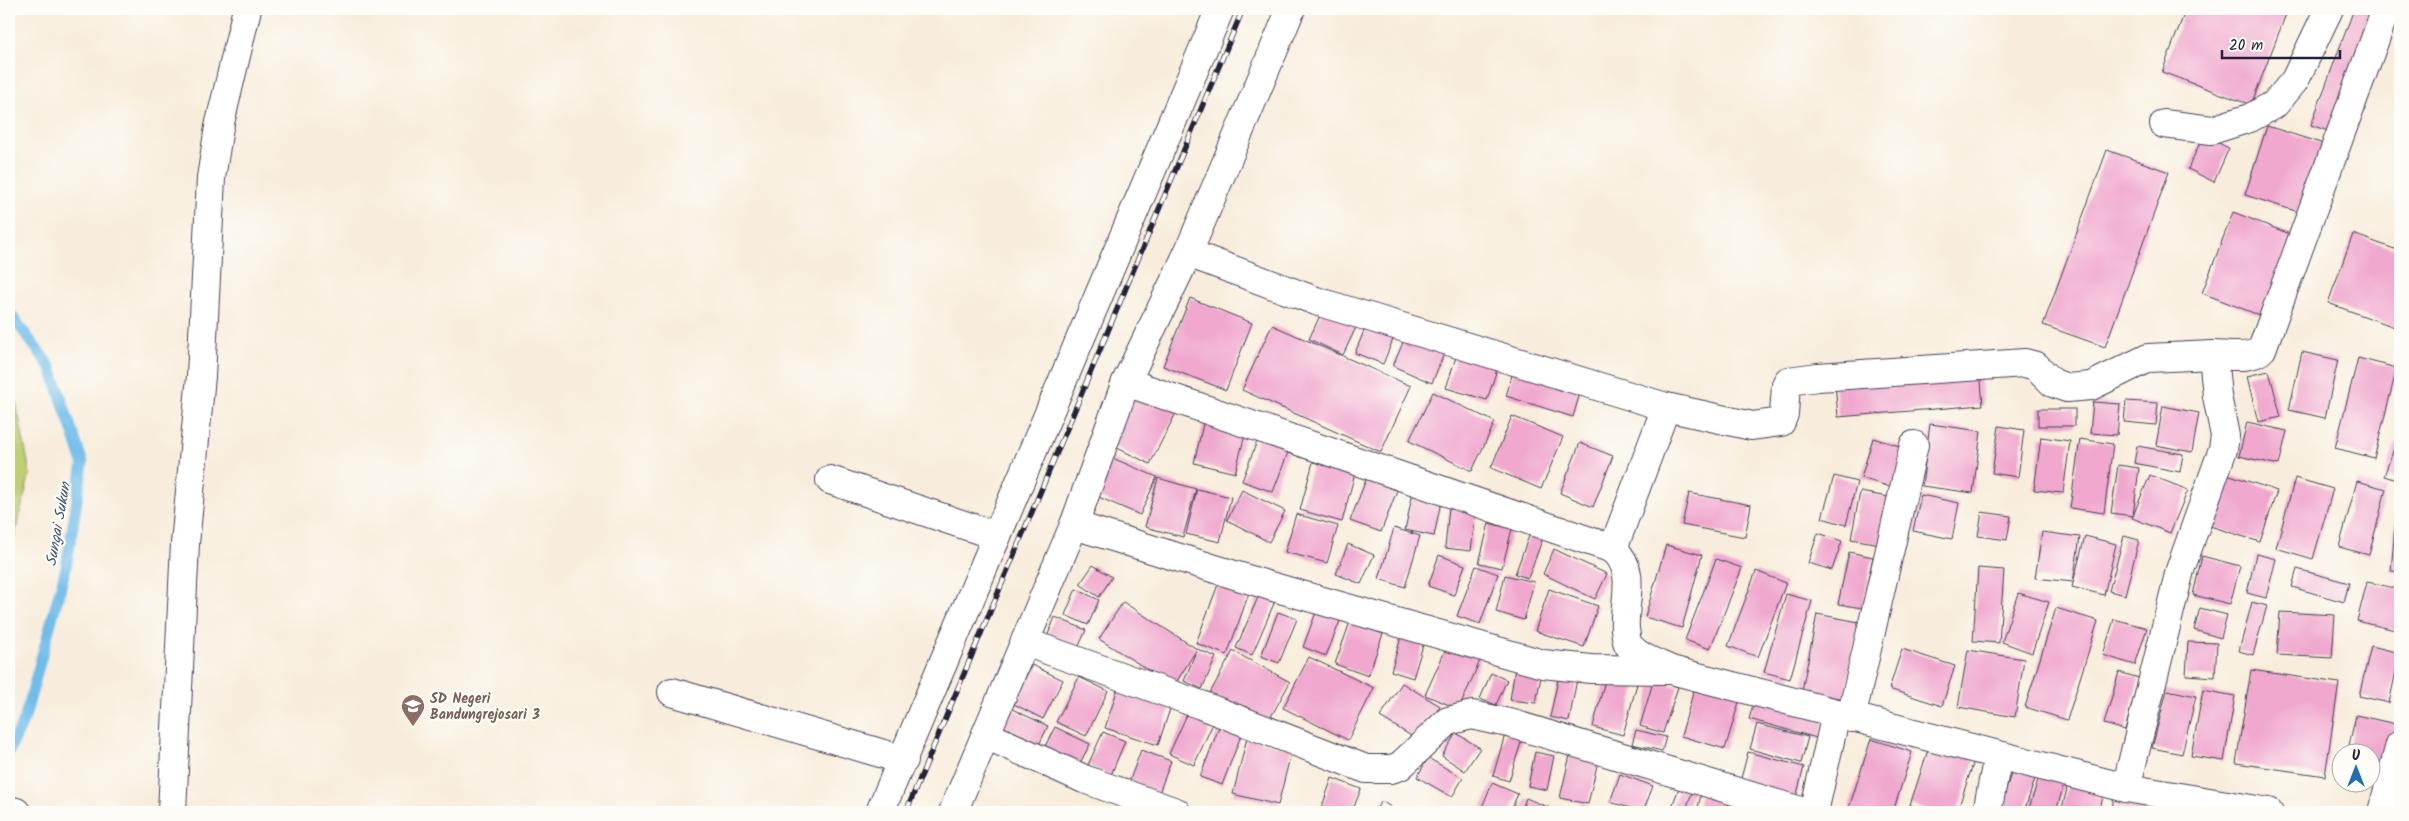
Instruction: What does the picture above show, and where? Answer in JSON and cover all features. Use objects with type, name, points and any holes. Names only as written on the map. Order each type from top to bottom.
[{"type":"street","points":[[172,812],[185,544],[201,376],[211,178],[219,127],[247,9]]},
{"type":"street","points":[[880,812],[904,760],[1220,9]]},
{"type":"street","points":[[953,812],[1074,525],[1126,382],[1188,254],[1291,9]]},
{"type":"street","points":[[2164,124],[2212,130],[2250,118],[2275,104],[2295,80],[2329,9]]},
{"type":"street","points":[[1188,254],[1316,301],[1666,407],[1752,426],[1781,422],[1784,414],[1786,385],[1788,381],[1818,377],[2025,363],[2036,366],[2053,383],[2067,388],[2091,386],[2148,358],[2258,354],[2262,349],[2389,21]]},
{"type":"street","points":[[2126,788],[2180,570],[2223,449],[2225,436],[2217,396],[2213,355]]},
{"type":"street","points":[[1126,382],[1613,549],[1623,558],[1628,576],[1624,619],[1627,644],[1635,651],[1671,670],[2126,788],[2270,812]]},
{"type":"street","points":[[1613,549],[1666,407]]},
{"type":"street","points":[[1814,812],[1843,716],[1914,445]]},
{"type":"street","points":[[830,480],[997,536]]},
{"type":"street","points":[[1074,525],[1270,586],[1543,664],[1591,669],[1671,670]]},
{"type":"street","points":[[1024,642],[1201,705],[1366,769],[1391,769],[1400,766],[1448,721],[1472,715],[1513,724],[1804,812]]},
{"type":"street","points":[[672,692],[904,760]]},
{"type":"street","points":[[986,735],[1084,779],[1176,812]]},
{"type":"street","points":[[2382,812],[2400,745]]},
{"type":"street","points":[[1988,812],[1998,756]]},
{"type":"street","points":[[9,810],[16,812]]},
{"type":"green space","points":[[9,393],[16,402],[30,473],[9,558]]},
{"type":"building","points":[[2186,9],[2288,9],[2251,105],[2162,72]]},
{"type":"building","points":[[2354,9],[2376,9],[2331,132],[2311,125]]},
{"type":"building","points":[[2267,126],[2327,145],[2305,214],[2245,195]]},
{"type":"building","points":[[2203,136],[2229,148],[2214,182],[2188,169]]},
{"type":"building","points":[[2107,150],[2169,172],[2105,347],[2043,325]]},
{"type":"building","points":[[2233,212],[2295,236],[2264,317],[2202,293]]},
{"type":"building","points":[[2353,234],[2400,251],[2400,329],[2328,303]]},
{"type":"building","points":[[1190,298],[1252,323],[1226,390],[1163,366]]},
{"type":"building","points":[[1324,307],[1358,323],[1343,355],[1309,339]]},
{"type":"building","points":[[1368,321],[1396,332],[1383,364],[1355,353]]},
{"type":"building","points":[[1272,325],[1411,386],[1381,452],[1242,390]]},
{"type":"building","points":[[1407,333],[1446,349],[1432,383],[1393,366]]},
{"type":"building","points":[[1459,348],[1500,360],[1487,400],[1446,388]]},
{"type":"building","points":[[2302,352],[2338,360],[2325,418],[2289,410]]},
{"type":"building","points":[[2358,358],[2397,368],[2374,458],[2335,448]]},
{"type":"building","points":[[1515,365],[1582,386],[1573,417],[1506,396]]},
{"type":"building","points":[[1980,370],[1983,405],[1838,417],[1835,382]]},
{"type":"building","points":[[2269,371],[2281,417],[2258,422],[2247,376]]},
{"type":"building","points":[[1138,391],[1177,411],[1150,464],[1111,445]]},
{"type":"building","points":[[1433,392],[1495,422],[1472,471],[1409,441]]},
{"type":"building","points":[[2126,401],[2158,403],[2156,425],[2124,422]]},
{"type":"building","points":[[2093,402],[2120,404],[2117,435],[2090,433]]},
{"type":"building","points":[[2163,406],[2199,413],[2192,452],[2156,445]]},
{"type":"building","points":[[2038,409],[2075,409],[2075,426],[2038,426]]},
{"type":"building","points":[[1512,416],[1563,437],[1541,489],[1491,468]]},
{"type":"building","points":[[1204,420],[1246,431],[1235,473],[1194,463]]},
{"type":"building","points":[[2247,422],[2287,431],[2279,465],[2239,456]]},
{"type":"building","points":[[1930,424],[1981,431],[1973,493],[1922,486]]},
{"type":"building","points":[[1999,426],[2024,430],[2018,477],[1992,473]]},
{"type":"building","points":[[2400,432],[2400,481],[2384,476]]},
{"type":"building","points":[[1259,436],[1290,447],[1273,492],[1242,481]]},
{"type":"building","points":[[2041,437],[2070,441],[2063,493],[2034,490]]},
{"type":"building","points":[[1873,438],[1906,448],[1894,488],[1861,478]]},
{"type":"building","points":[[2080,439],[2113,444],[2104,513],[2070,508]]},
{"type":"building","points":[[1580,443],[1613,456],[1593,507],[1560,493]]},
{"type":"building","points":[[2137,446],[2183,454],[2180,472],[2134,463]]},
{"type":"building","points":[[1110,457],[1157,477],[1140,515],[1094,495]]},
{"type":"building","points":[[1313,462],[1355,473],[1342,522],[1300,510]]},
{"type":"building","points":[[2118,465],[2139,468],[2133,516],[2111,513]]},
{"type":"building","points":[[2227,474],[2277,491],[2260,542],[2210,526]]},
{"type":"building","points":[[2150,475],[2188,490],[2170,533],[2132,518]]},
{"type":"building","points":[[1834,476],[1857,482],[1846,525],[1822,518]]},
{"type":"building","points":[[1367,477],[1398,488],[1381,532],[1350,521]]},
{"type":"building","points":[[1158,478],[1196,489],[1183,537],[1145,527]]},
{"type":"building","points":[[2295,478],[2333,489],[2313,559],[2276,548]]},
{"type":"building","points":[[2357,481],[2386,489],[2369,555],[2339,547]]},
{"type":"building","points":[[1197,489],[1231,497],[1220,542],[1186,534]]},
{"type":"building","points":[[1242,490],[1285,511],[1269,542],[1227,520]]},
{"type":"building","points":[[1413,492],[1442,497],[1434,536],[1405,530]]},
{"type":"building","points":[[1860,492],[1894,498],[1886,545],[1851,539]]},
{"type":"building","points":[[1689,493],[1751,505],[1745,537],[1682,525]]},
{"type":"building","points":[[1921,495],[1959,503],[1952,539],[1913,531]]},
{"type":"building","points":[[2397,505],[2400,506],[2400,572],[2391,571]]},
{"type":"building","points":[[1449,507],[1476,509],[1471,551],[1445,548]]},
{"type":"building","points":[[1982,512],[2011,516],[2007,540],[1978,536]]},
{"type":"building","points":[[1296,514],[1338,526],[1327,563],[1285,552]]},
{"type":"building","points":[[1489,523],[1512,529],[1502,568],[1479,563]]},
{"type":"building","points":[[1394,528],[1420,536],[1405,587],[1379,579]]},
{"type":"building","points":[[2042,532],[2080,537],[2073,582],[2035,578]]},
{"type":"building","points":[[1530,533],[1543,538],[1528,578],[1515,574]]},
{"type":"building","points":[[1818,533],[1842,541],[1832,570],[1808,563]]},
{"type":"building","points":[[2085,536],[2116,544],[2104,595],[2072,587]]},
{"type":"building","points":[[2124,536],[2139,540],[2125,595],[2109,591]]},
{"type":"building","points":[[1348,544],[1374,555],[1361,584],[1336,574]]},
{"type":"building","points":[[1666,545],[1702,555],[1682,628],[1645,617]]},
{"type":"building","points":[[1554,549],[1607,574],[1595,599],[1543,574]]},
{"type":"building","points":[[1849,552],[1873,557],[1862,608],[1838,604]]},
{"type":"building","points":[[2256,554],[2276,559],[2266,598],[2247,593]]},
{"type":"building","points":[[1439,555],[1465,565],[1454,595],[1428,586]]},
{"type":"building","points":[[2202,556],[2240,566],[2230,604],[2193,595]]},
{"type":"building","points":[[1716,559],[1742,568],[1710,649],[1685,640]]},
{"type":"building","points":[[1093,565],[1112,577],[1099,597],[1080,584]]},
{"type":"building","points":[[1476,566],[1498,574],[1480,624],[1457,616]]},
{"type":"building","points":[[1978,568],[2004,570],[1999,643],[1973,641]]},
{"type":"building","points":[[2297,569],[2349,583],[2344,602],[2292,587]]},
{"type":"building","points":[[1756,571],[1786,583],[1758,657],[1728,646]]},
{"type":"building","points":[[1505,575],[1534,582],[1524,620],[1496,612]]},
{"type":"building","points":[[1219,582],[1249,593],[1227,655],[1196,643]]},
{"type":"building","points":[[2367,582],[2400,589],[2399,631],[2357,621]]},
{"type":"building","points":[[1076,589],[1099,600],[1088,625],[1065,615]]},
{"type":"building","points":[[1549,589],[1598,606],[1584,647],[1535,631]]},
{"type":"building","points":[[2018,593],[2049,602],[2032,653],[2002,642]]},
{"type":"building","points":[[1786,594],[1812,601],[1790,679],[1764,672]]},
{"type":"building","points":[[1259,595],[1275,601],[1252,655],[1236,648]]},
{"type":"building","points":[[1123,602],[1197,649],[1174,686],[1099,639]]},
{"type":"building","points":[[2252,602],[2267,606],[2253,655],[2239,651]]},
{"type":"building","points":[[1318,607],[1342,616],[1326,656],[1303,647]]},
{"type":"building","points":[[2056,608],[2098,621],[2067,720],[2025,707]]},
{"type":"building","points":[[2200,608],[2227,615],[2221,638],[2194,630]]},
{"type":"building","points":[[1278,612],[1297,619],[1279,663],[1261,656]]},
{"type":"building","points":[[2280,612],[2335,615],[2332,658],[2277,655]]},
{"type":"building","points":[[1817,614],[1859,622],[1844,699],[1802,691]]},
{"type":"building","points":[[1055,617],[1086,630],[1075,655],[1045,642]]},
{"type":"building","points":[[2114,619],[2147,628],[2135,665],[2103,655]]},
{"type":"building","points":[[1350,622],[1383,634],[1368,676],[1335,664]]},
{"type":"building","points":[[1402,634],[1424,642],[1413,678],[1391,671]]},
{"type":"building","points":[[1449,642],[1482,656],[1459,709],[1425,695]]},
{"type":"building","points":[[2188,642],[2217,643],[2215,677],[2186,675]]},
{"type":"building","points":[[2371,646],[2400,653],[2389,703],[2359,696]]},
{"type":"building","points":[[1197,649],[1216,657],[1202,689],[1184,681]]},
{"type":"building","points":[[1902,649],[1955,666],[1942,706],[1889,689]]},
{"type":"building","points":[[1968,650],[2024,659],[2015,717],[1958,707]]},
{"type":"building","points":[[1233,651],[1290,682],[1267,724],[1210,693]]},
{"type":"building","points":[[1309,657],[1374,688],[1348,740],[1283,708]]},
{"type":"building","points":[[1516,662],[1543,666],[1536,703],[1510,700]]},
{"type":"building","points":[[1032,665],[1063,680],[1043,719],[1012,703]]},
{"type":"building","points":[[1560,670],[1578,674],[1569,721],[1550,717]]},
{"type":"building","points":[[2251,670],[2339,683],[2325,776],[2236,763]]},
{"type":"building","points":[[2119,672],[2139,678],[2125,730],[2104,724]]},
{"type":"building","points":[[1491,673],[1507,680],[1496,705],[1480,699]]},
{"type":"building","points":[[1606,676],[1637,684],[1623,735],[1593,727]]},
{"type":"building","points":[[1079,677],[1108,691],[1086,736],[1056,722]]},
{"type":"building","points":[[1654,679],[1678,687],[1663,733],[1640,726]]},
{"type":"building","points":[[1697,679],[1742,692],[1725,749],[1681,736]]},
{"type":"building","points":[[1402,683],[1440,706],[1418,740],[1380,717]]},
{"type":"building","points":[[1118,688],[1171,706],[1158,745],[1105,728]]},
{"type":"building","points":[[2167,690],[2196,696],[2182,754],[2152,748]]},
{"type":"building","points":[[2203,690],[2235,696],[2224,761],[2191,756]]},
{"type":"building","points":[[1756,694],[1826,714],[1820,739],[1749,719]]},
{"type":"building","points":[[1010,708],[1048,726],[1036,751],[998,733]]},
{"type":"building","points":[[1190,708],[1215,719],[1194,765],[1169,754]]},
{"type":"building","points":[[2356,715],[2400,725],[2388,784],[2382,783],[2382,744],[2349,744]]},
{"type":"building","points":[[1757,724],[1808,737],[1801,763],[1750,749]]},
{"type":"building","points":[[1220,725],[1242,733],[1222,785],[1200,777]]},
{"type":"building","points":[[1055,727],[1090,744],[1079,765],[1044,748]]},
{"type":"building","points":[[1636,730],[1666,737],[1662,751],[1632,744]]},
{"type":"building","points":[[1506,731],[1523,736],[1509,781],[1493,776]]},
{"type":"building","points":[[1103,732],[1125,741],[1111,775],[1088,765]]},
{"type":"building","points":[[1456,733],[1480,748],[1465,771],[1442,756]]},
{"type":"building","points":[[1247,738],[1292,749],[1278,805],[1233,794]]},
{"type":"building","points":[[1871,739],[1912,752],[1893,812],[1863,812],[1849,808]]},
{"type":"building","points":[[1930,744],[1975,758],[1957,812],[1932,812],[1910,805]]},
{"type":"building","points":[[1141,750],[1171,761],[1159,793],[1129,782]]},
{"type":"building","points":[[1535,752],[1554,756],[1547,790],[1528,786]]},
{"type":"building","points":[[1748,752],[1804,767],[1795,801],[1739,786]]},
{"type":"building","points":[[1570,755],[1598,761],[1588,804],[1560,798]]},
{"type":"building","points":[[1428,758],[1463,778],[1452,797],[1417,777]]},
{"type":"building","points":[[2014,765],[2037,773],[2024,812],[1998,812]]},
{"type":"building","points":[[2041,770],[2066,777],[2056,812],[2028,812]]},
{"type":"building","points":[[1620,774],[1653,786],[1643,812],[1610,802]]},
{"type":"building","points":[[2070,777],[2106,786],[2099,812],[2061,812]]},
{"type":"building","points":[[1332,778],[1361,789],[1352,812],[1320,812]]},
{"type":"building","points":[[1492,783],[1518,794],[1510,812],[1480,812]]},
{"type":"building","points":[[1680,785],[1693,790],[1685,812],[1670,812]]},
{"type":"building","points":[[2116,788],[2169,798],[2166,812],[2111,812]]},
{"type":"building","points":[[1701,794],[1729,803],[1727,812],[1697,812]]},
{"type":"building","points":[[1526,798],[1550,808],[1549,812],[1521,812]]},
{"type":"building","points":[[1382,801],[1398,812],[1373,812]]},
{"type":"building","points":[[1579,807],[1599,812],[1578,812]]},
{"type":"waterway","name":"Sungai Sukun","points":[[9,312],[51,368],[83,463],[66,568],[25,717],[9,752]]},
{"type":"railway","points":[[906,812],[1243,9]]},
{"type":"place","name":"SD Negeri Bandungrejosari 3","points":[[413,727]]}]
